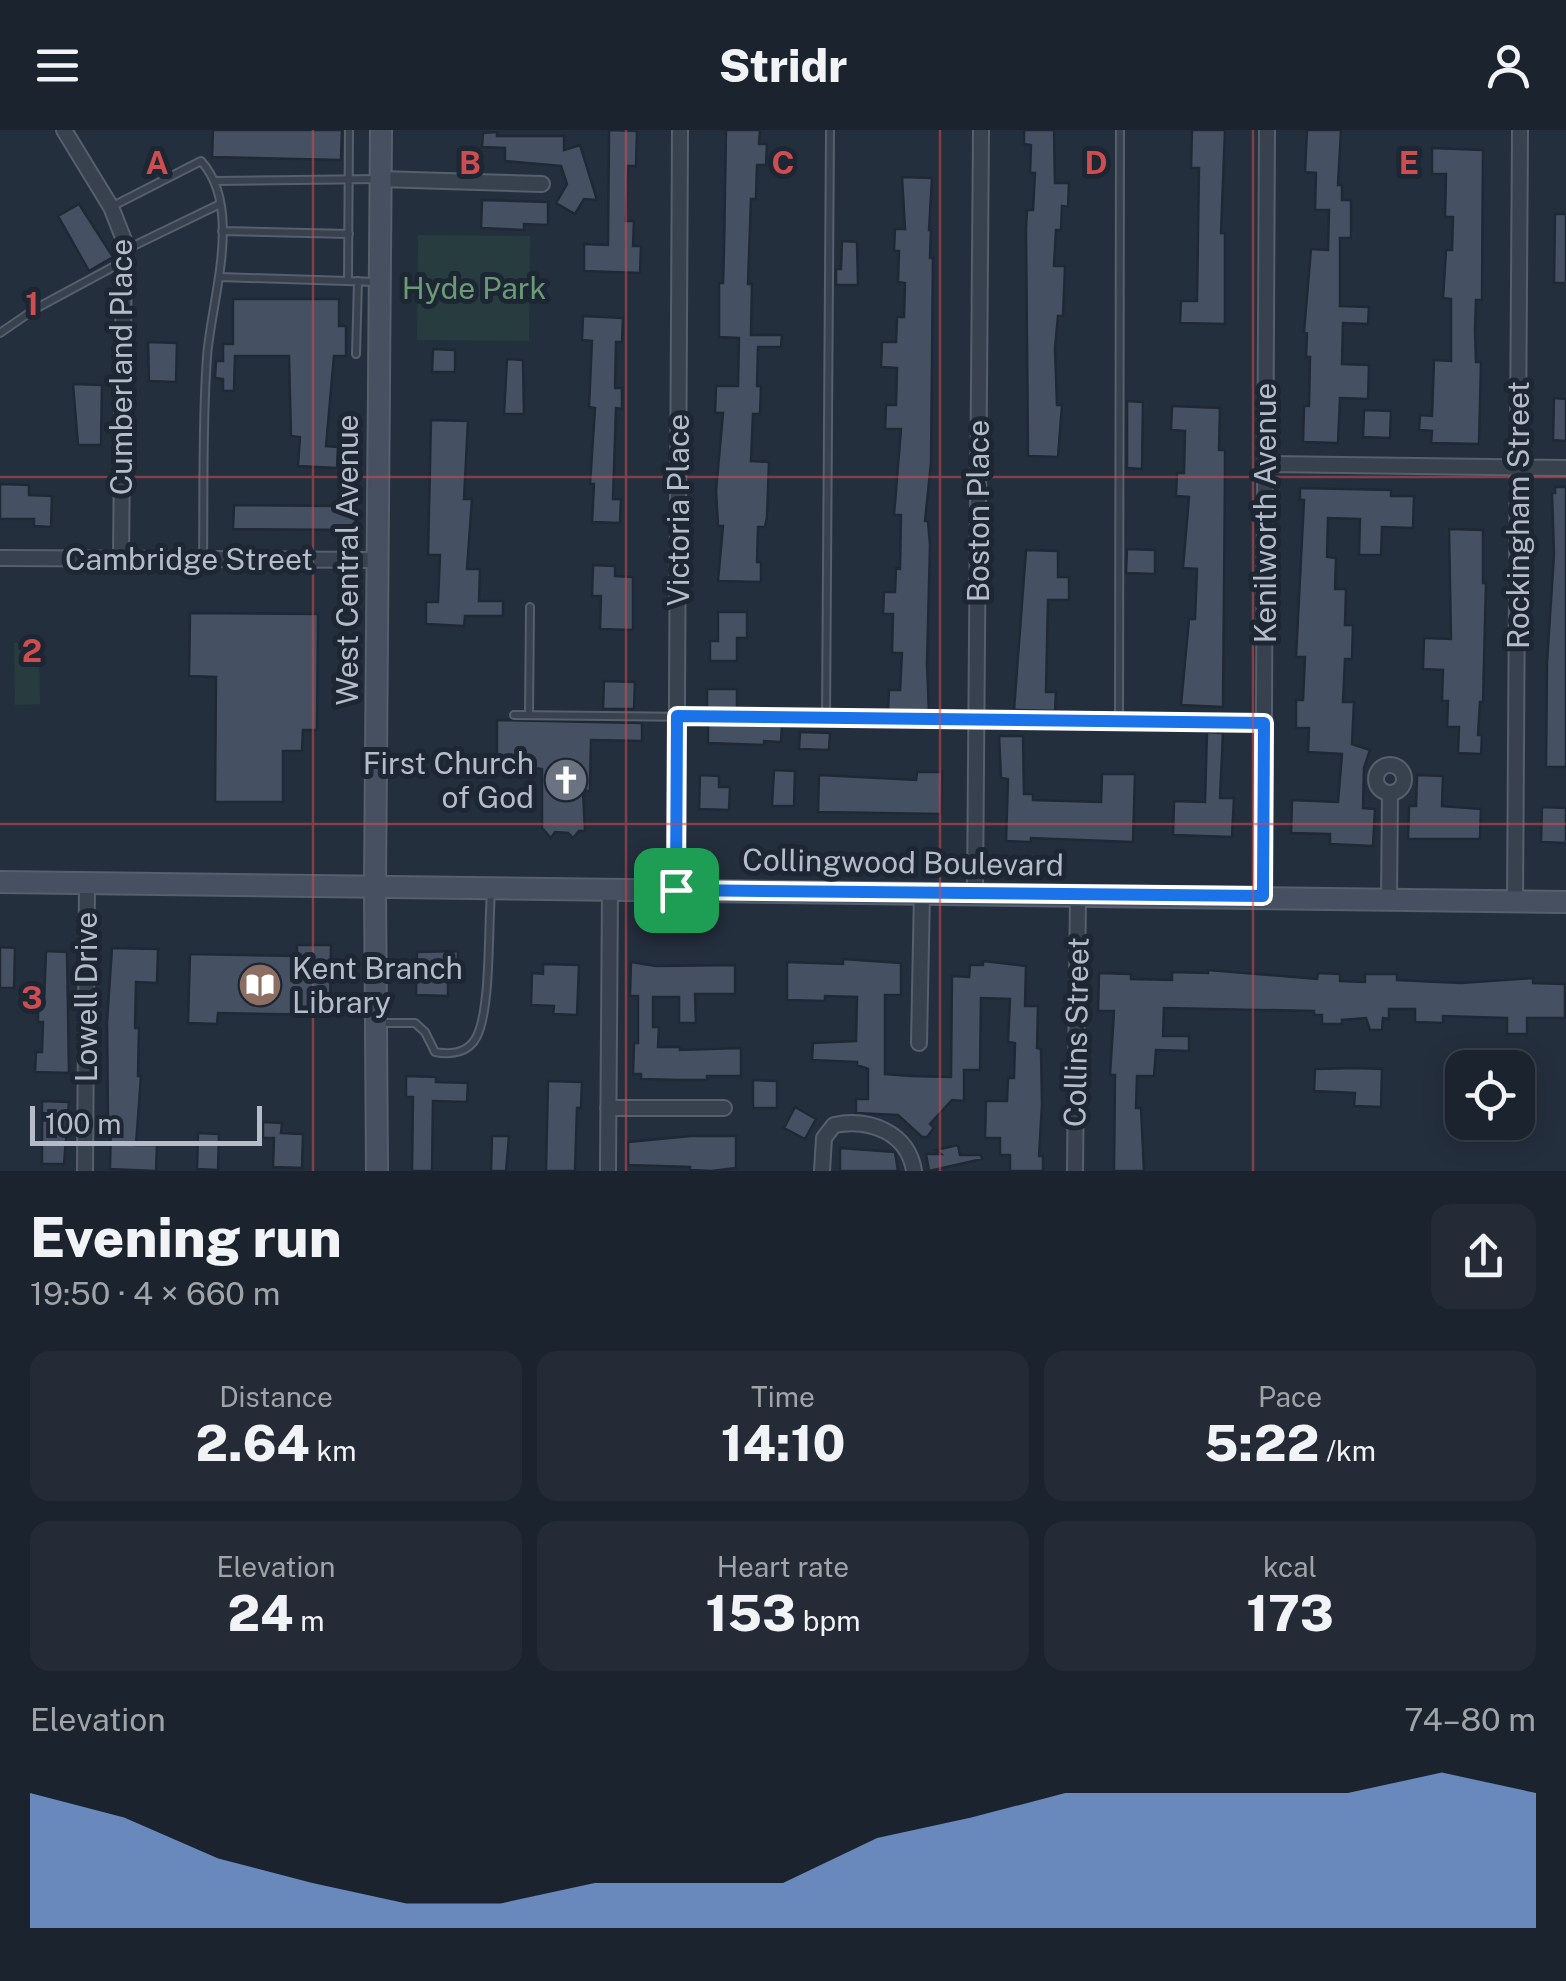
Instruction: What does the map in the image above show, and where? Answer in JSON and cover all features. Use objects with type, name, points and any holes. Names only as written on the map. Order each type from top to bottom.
[{"type":"main road","name":"West Central Avenue","points":[[377,1171],[377,560],[362,282],[380,180],[380,130]]},
{"type":"main road","name":"Collingwood Boulevard","points":[[0,882],[1566,902]]},
{"type":"street","name":"Cumberland Place","points":[[64,130],[120,224],[124,256],[121,559]]},
{"type":"street","name":"Victoria Place","points":[[676,890],[680,130]]},
{"type":"street","name":"Boston Place","points":[[975,893],[981,130]]},
{"type":"street","name":"Kenilworth Avenue","points":[[1263,896],[1266,130]]},
{"type":"street","name":"Rockingham Street","points":[[1515,901],[1520,130]]},
{"type":"street","points":[[380,180],[542,184]]},
{"type":"street","points":[[1264,464],[1566,468]]},
{"type":"street","name":"Cambridge Street","points":[[0,558],[377,560]]},
{"type":"street","points":[[1388,899],[1390,794]]},
{"type":"street","name":"Lowell Drive","points":[[85,1171],[86,882]]},
{"type":"street","points":[[608,1171],[610,889]]},
{"type":"street","points":[[919,1042],[922,892]]},
{"type":"street","name":"Collins Street","points":[[1074,1171],[1078,894]]},
{"type":"street","points":[[608,1108],[724,1108]]},
{"type":"street","points":[[822,1171],[824,1138],[834,1126],[844,1123],[892,1133],[908,1149],[914,1171]]},
{"type":"lane","points":[[349,130],[349,234],[362,282],[356,354]]},
{"type":"lane","points":[[826,718],[830,130]]},
{"type":"lane","points":[[1119,722],[1120,130]]},
{"type":"lane","points":[[111,206],[194,163],[204,163],[220,204],[220,277],[207,357],[203,560]]},
{"type":"lane","points":[[214,181],[380,180]]},
{"type":"lane","points":[[0,333],[124,256],[220,204]]},
{"type":"lane","points":[[222,231],[349,234]]},
{"type":"lane","points":[[220,277],[362,282]]},
{"type":"lane","points":[[529,715],[530,607]]},
{"type":"lane","points":[[514,715],[1264,723]]},
{"type":"lane","points":[[376,1022],[415,1023],[425,1032],[435,1052],[448,1054],[467,1048],[476,1037],[483,1008],[491,887]]},
{"type":"green space","name":"Hyde Park","points":[[418,235],[530,236],[529,341],[417,340]]},
{"type":"green space","points":[[14,643],[39,643],[40,704],[15,705]]},
{"type":"building","points":[[213,130],[342,130],[341,160],[212,157]]},
{"type":"building","points":[[609,130],[637,131],[636,166],[628,166],[626,221],[634,221],[633,246],[641,246],[640,273],[584,271],[584,244],[608,245]]},
{"type":"building","points":[[726,130],[760,130],[759,144],[767,144],[766,165],[757,165],[756,199],[751,199],[751,335],[782,335],[781,347],[758,347],[760,414],[753,414],[751,461],[769,462],[767,517],[765,527],[758,527],[761,582],[718,581],[723,526],[718,526],[716,491],[723,413],[715,413],[716,386],[738,386],[739,338],[719,337]]},
{"type":"building","points":[[1024,130],[1054,130],[1055,183],[1069,183],[1068,207],[1062,206],[1061,230],[1056,230],[1054,266],[1065,266],[1063,316],[1058,316],[1055,348],[1057,405],[1062,405],[1058,457],[1028,456],[1026,229],[1027,210],[1033,210],[1035,173],[1030,173],[1031,145],[1024,144]]},
{"type":"building","points":[[1192,130],[1225,130],[1221,233],[1225,233],[1225,324],[1180,323],[1181,301],[1197,301],[1199,168],[1191,168]]},
{"type":"building","points":[[1307,130],[1341,130],[1338,185],[1342,185],[1342,200],[1351,200],[1351,238],[1340,238],[1340,306],[1369,307],[1368,324],[1343,323],[1342,364],[1369,365],[1368,399],[1340,398],[1338,443],[1303,442],[1304,406],[1309,406],[1310,357],[1306,357],[1304,332],[1311,249],[1328,250],[1329,210],[1315,210],[1316,173],[1305,172]]},
{"type":"building","points":[[497,132],[497,136],[564,136],[564,150],[580,145],[597,200],[584,199],[575,214],[556,203],[567,184],[561,166],[505,161],[505,148],[482,147],[483,133]]},
{"type":"building","points":[[1432,148],[1483,150],[1482,300],[1476,300],[1475,329],[1476,362],[1481,362],[1479,444],[1431,443],[1432,431],[1419,430],[1420,415],[1432,416],[1434,360],[1451,361],[1451,299],[1443,298],[1446,250],[1452,250],[1453,217],[1445,217],[1446,174],[1432,174]]},
{"type":"building","points":[[902,177],[932,178],[931,463],[925,521],[930,545],[929,713],[888,711],[889,690],[900,690],[902,653],[892,653],[893,614],[883,614],[884,592],[895,592],[896,568],[900,569],[901,515],[894,515],[901,429],[885,429],[886,405],[896,405],[897,368],[881,367],[882,342],[896,342],[897,317],[904,317],[905,283],[898,282],[899,251],[894,251],[895,229],[905,229]]},
{"type":"building","points":[[482,200],[548,202],[548,225],[524,224],[524,230],[481,228]]},
{"type":"building","points":[[79,204],[113,257],[89,271],[58,216]]},
{"type":"building","points":[[1555,214],[1566,214],[1566,283],[1554,283]]},
{"type":"building","points":[[842,241],[857,242],[858,285],[836,285]]},
{"type":"building","points":[[233,299],[339,299],[339,326],[346,326],[346,356],[334,356],[326,446],[338,447],[337,468],[298,466],[300,437],[291,436],[289,356],[235,356],[234,391],[223,391],[223,379],[215,378],[216,361],[223,361],[223,344],[233,344]]},
{"type":"building","points":[[583,316],[623,318],[622,342],[616,342],[615,388],[622,388],[622,409],[616,408],[613,499],[621,499],[620,523],[592,522],[595,408],[589,407],[592,341],[582,340]]},
{"type":"building","points":[[148,342],[177,343],[176,382],[149,381]]},
{"type":"building","points":[[433,349],[455,350],[455,372],[432,372]]},
{"type":"building","points":[[507,359],[523,360],[524,414],[504,414]]},
{"type":"building","points":[[73,384],[102,385],[101,445],[78,445]]},
{"type":"building","points":[[1554,398],[1566,399],[1566,441],[1553,440]]},
{"type":"building","points":[[1127,401],[1143,402],[1142,469],[1127,468]]},
{"type":"building","points":[[1172,406],[1220,408],[1219,450],[1225,450],[1223,707],[1181,705],[1189,619],[1195,619],[1197,569],[1183,568],[1189,497],[1176,496],[1177,473],[1184,473],[1185,431],[1171,430]]},
{"type":"building","points":[[1364,410],[1391,411],[1390,438],[1363,437]]},
{"type":"building","points":[[431,420],[468,421],[464,499],[472,499],[467,569],[480,569],[479,601],[503,601],[503,616],[465,616],[464,626],[426,624],[426,602],[438,602],[440,555],[428,555]]},
{"type":"building","points":[[0,484],[29,485],[29,495],[52,496],[51,527],[34,526],[34,519],[0,519]]},
{"type":"building","points":[[1555,487],[1566,487],[1566,767],[1546,767]]},
{"type":"building","points":[[1300,488],[1391,490],[1391,496],[1414,496],[1413,528],[1382,527],[1381,555],[1359,555],[1360,519],[1328,518],[1327,557],[1336,558],[1335,589],[1346,589],[1345,625],[1353,625],[1352,659],[1345,659],[1343,702],[1354,702],[1352,744],[1370,750],[1364,768],[1363,808],[1375,809],[1373,846],[1330,844],[1330,834],[1291,833],[1292,800],[1338,802],[1342,754],[1308,752],[1309,728],[1296,728],[1296,700],[1303,700],[1305,657],[1296,657],[1304,500],[1300,500]]},
{"type":"building","points":[[338,500],[356,501],[355,530],[233,529],[234,505],[338,506]]},
{"type":"building","points":[[1449,529],[1483,530],[1486,583],[1483,702],[1478,735],[1482,735],[1481,754],[1458,753],[1459,727],[1447,727],[1448,701],[1442,701],[1443,670],[1423,669],[1424,638],[1451,639]]},
{"type":"building","points":[[1127,549],[1155,550],[1155,574],[1126,573]]},
{"type":"building","points":[[1026,550],[1058,551],[1058,577],[1069,577],[1069,600],[1048,600],[1046,692],[1056,692],[1055,711],[1014,710]]},
{"type":"building","points":[[593,565],[615,566],[615,576],[633,577],[633,630],[600,629],[601,596],[592,596]]},
{"type":"building","points":[[718,612],[747,612],[747,638],[737,638],[737,661],[710,661],[710,641],[718,641]]},
{"type":"building","points":[[190,613],[318,614],[317,730],[303,730],[302,751],[283,751],[283,802],[215,802],[216,677],[189,676]]},
{"type":"building","points":[[604,681],[635,682],[634,709],[603,709]]},
{"type":"building","points":[[707,689],[737,689],[737,710],[707,710]]},
{"type":"building","name":"First Church of God","points":[[497,720],[642,723],[642,741],[591,740],[590,791],[583,791],[585,831],[579,831],[573,838],[568,833],[555,832],[551,838],[542,828],[542,769],[497,763]]},
{"type":"building","points":[[708,724],[782,726],[781,742],[708,743]]},
{"type":"building","points":[[800,732],[830,733],[829,750],[799,749]]},
{"type":"building","points":[[1207,732],[1223,733],[1220,798],[1234,798],[1232,837],[1173,835],[1174,801],[1205,802]]},
{"type":"building","points":[[999,736],[1023,736],[1024,794],[1033,794],[1033,800],[1101,802],[1102,774],[1135,774],[1133,842],[1031,838],[1031,842],[1006,841],[1008,779],[1001,778]]},
{"type":"building","points":[[774,770],[795,771],[794,806],[772,806]]},
{"type":"building","points":[[917,772],[942,772],[941,814],[818,812],[819,775],[916,780]]},
{"type":"building","points":[[700,775],[719,776],[719,787],[730,787],[729,810],[699,809]]},
{"type":"building","points":[[1417,775],[1443,776],[1442,806],[1481,809],[1480,839],[1408,839],[1409,806],[1416,806]]},
{"type":"building","points":[[1542,807],[1566,808],[1566,843],[1541,842]]},
{"type":"building","name":"Kent Branch Library","points":[[297,945],[331,945],[330,1015],[218,1013],[217,1024],[188,1023],[190,954],[297,956]]},
{"type":"building","points":[[0,947],[15,948],[14,988],[0,988]]},
{"type":"building","points":[[112,948],[158,949],[157,983],[136,982],[135,1028],[139,1028],[141,1076],[136,1145],[157,1145],[156,1171],[110,1169],[107,1022]]},
{"type":"building","points":[[46,951],[67,952],[69,1073],[35,1072],[36,1052],[42,1052],[43,1022],[38,1022],[38,1001],[44,1001]]},
{"type":"building","points":[[458,951],[458,966],[448,966],[448,996],[416,995],[417,952]]},
{"type":"building","points":[[843,959],[901,963],[901,995],[885,995],[885,1074],[911,1076],[951,1077],[952,976],[969,977],[970,965],[983,965],[983,961],[1026,966],[1025,1006],[1038,1006],[1042,1105],[1039,1156],[1043,1156],[1043,1171],[1010,1171],[1010,1155],[1000,1155],[1000,1138],[985,1138],[986,1101],[1007,1101],[1008,1078],[1014,1078],[1015,1043],[1008,1042],[1010,999],[981,998],[980,1070],[964,1070],[964,1101],[952,1100],[930,1124],[934,1128],[927,1137],[922,1137],[898,1115],[856,1113],[856,1099],[868,1099],[868,1069],[857,1062],[812,1060],[813,1043],[856,1041],[857,997],[787,1000],[787,962],[843,964]]},
{"type":"building","points":[[631,962],[656,966],[735,965],[735,994],[695,994],[696,1023],[679,1023],[679,997],[653,997],[653,1027],[659,1027],[658,1047],[741,1048],[741,1076],[679,1080],[641,1079],[641,1074],[633,1074],[634,1043],[638,1043],[638,996],[630,996]]},
{"type":"building","points":[[543,964],[579,965],[577,1015],[553,1014],[554,1006],[531,1005],[532,973],[543,974]]},
{"type":"building","points":[[1208,970],[1317,979],[1318,973],[1340,974],[1340,981],[1365,982],[1365,974],[1461,983],[1533,978],[1533,983],[1565,984],[1565,1018],[1527,1018],[1527,1034],[1507,1034],[1507,1018],[1443,1016],[1443,1023],[1415,1022],[1415,1009],[1389,1009],[1389,1019],[1383,1018],[1382,1030],[1370,1030],[1366,1018],[1322,1024],[1322,1015],[1314,1015],[1314,1011],[1164,1008],[1163,1036],[1189,1036],[1189,1051],[1156,1050],[1154,1076],[1137,1076],[1136,1108],[1141,1108],[1144,1171],[1114,1171],[1115,1075],[1110,1075],[1114,1011],[1098,1011],[1099,973],[1172,980],[1172,972]]},
{"type":"building","points":[[1315,1069],[1382,1069],[1381,1107],[1354,1106],[1355,1093],[1314,1091]]},
{"type":"building","points":[[406,1076],[468,1083],[467,1102],[433,1101],[432,1171],[412,1171],[413,1097],[406,1097]]},
{"type":"building","points":[[753,1080],[777,1081],[777,1108],[753,1108]]},
{"type":"building","points":[[548,1081],[582,1082],[575,1171],[546,1171]]},
{"type":"building","points":[[42,1101],[69,1102],[64,1164],[42,1164]]},
{"type":"building","points":[[795,1107],[816,1119],[805,1139],[784,1128]]},
{"type":"building","points":[[263,1122],[282,1123],[281,1133],[303,1134],[302,1168],[273,1167],[274,1138],[263,1138]]},
{"type":"building","points":[[198,1133],[219,1134],[218,1170],[197,1169]]},
{"type":"building","points":[[492,1136],[509,1136],[506,1171],[491,1171]]},
{"type":"building","points":[[736,1136],[736,1168],[711,1171],[628,1165],[628,1142]]},
{"type":"building","points":[[958,1145],[960,1155],[981,1155],[982,1159],[929,1171],[926,1154],[941,1154],[936,1150]]},
{"type":"building","points":[[840,1148],[895,1152],[898,1171],[840,1171]]},
{"type":"place","name":"First Church of God","points":[[566,780]]},
{"type":"place","name":"Kent Branch Library","points":[[260,985]]},
{"type":"route","points":[[677,716],[1264,723],[1263,896],[676,890],[677,716]]}]
